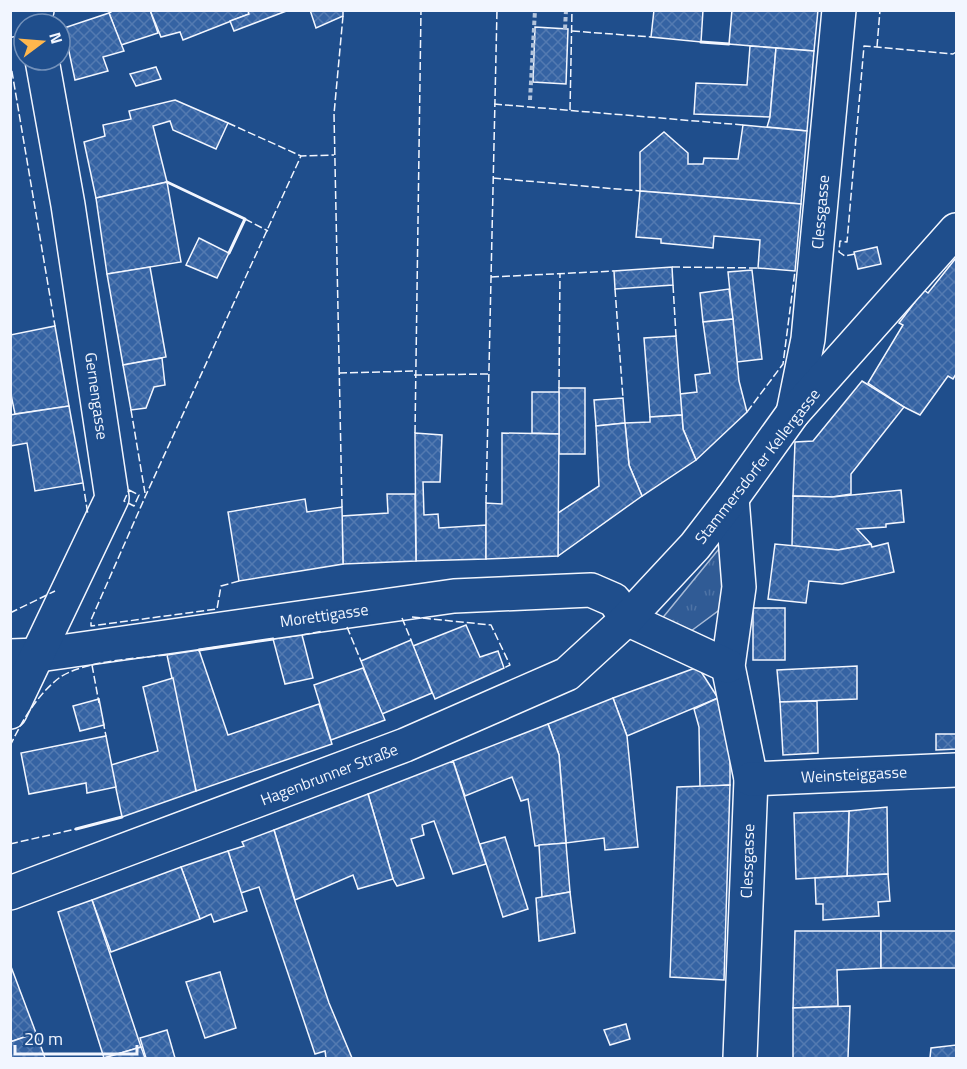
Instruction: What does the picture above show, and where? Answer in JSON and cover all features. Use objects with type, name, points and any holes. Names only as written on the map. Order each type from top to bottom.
[{"type":"street","name":"Clessgasse","points":[[793,413],[808,339],[838,10]]},
{"type":"street","name":"Gernengasse","points":[[10,712],[25,656],[112,498],[68,206],[44,72]]},
{"type":"street","name":"Stammersdorfer Kellergasse","points":[[627,620],[695,546],[793,413],[957,230]]},
{"type":"street","name":"Clessgasse","points":[[732,498],[739,587],[728,666],[751,779],[740,1059]]},
{"type":"street","name":"Morettigasse","points":[[25,656],[454,596],[591,590],[614,600],[627,620]]},
{"type":"street","points":[[627,620],[728,666]]},
{"type":"street","name":"Hagenbrunner Straße","points":[[10,893],[405,745],[567,674],[627,620]]},
{"type":"street","name":"Weinsteiggasse","points":[[751,779],[957,770]]},
{"type":"path","points":[[530,100],[535,10]]},
{"type":"path","points":[[565,28],[566,10]]},
{"type":"green space","points":[[723,544],[729,544],[722,608],[687,634],[660,621]]},
{"type":"building","points":[[114,10],[150,10],[158,33],[121,45],[109,13]]},
{"type":"building","points":[[150,10],[248,10],[249,14],[183,40],[180,32],[161,37]]},
{"type":"building","points":[[248,10],[289,10],[234,31],[230,21],[249,14]]},
{"type":"building","points":[[310,10],[343,10],[343,16],[316,28]]},
{"type":"building","points":[[654,10],[703,10],[701,42],[651,37]]},
{"type":"building","points":[[732,10],[818,10],[814,51],[729,44]]},
{"type":"building","points":[[109,13],[124,51],[103,57],[108,71],[75,80],[72,66],[72,25]]},
{"type":"building","points":[[535,27],[568,29],[566,84],[533,82]]},
{"type":"building","points":[[750,46],[776,48],[770,117],[694,114],[696,83],[747,85]]},
{"type":"building","points":[[776,48],[814,51],[807,131],[767,127],[770,117]]},
{"type":"building","points":[[156,67],[161,79],[136,86],[130,74]]},
{"type":"building","points":[[175,100],[228,123],[216,149],[173,130],[170,121],[153,126],[167,182],[96,198],[84,142],[105,136],[103,125],[131,119],[129,111]]},
{"type":"building","points":[[743,125],[807,131],[801,204],[640,191],[640,152],[664,132],[688,153],[688,164],[703,164],[704,158],[738,159]]},
{"type":"building","points":[[167,182],[181,262],[107,274],[96,198]]},
{"type":"building","points":[[640,191],[801,204],[795,271],[758,268],[760,240],[714,236],[713,248],[661,243],[661,239],[636,237]]},
{"type":"building","points":[[199,238],[229,253],[217,278],[186,265]]},
{"type":"building","points":[[877,247],[881,264],[858,269],[854,252]]},
{"type":"building","points":[[956,258],[956,374],[953,379],[948,376],[920,415],[868,383],[903,325],[899,323],[924,290],[928,293]]},
{"type":"building","points":[[150,267],[166,357],[123,365],[107,274]]},
{"type":"building","points":[[672,267],[673,285],[615,289],[614,271]]},
{"type":"building","points":[[752,270],[762,359],[737,362],[728,272]]},
{"type":"building","points":[[729,289],[733,319],[703,322],[700,293]]},
{"type":"building","points":[[733,319],[739,381],[747,412],[696,460],[683,429],[680,394],[697,392],[695,375],[710,373],[703,322]]},
{"type":"building","points":[[55,326],[69,406],[15,414],[10,390],[10,335]]},
{"type":"building","points":[[676,336],[682,415],[650,417],[644,338]]},
{"type":"building","points":[[162,358],[165,385],[154,387],[146,408],[131,410],[123,365]]},
{"type":"building","points":[[862,381],[904,407],[851,474],[851,494],[832,497],[793,496],[795,442],[813,441]]},
{"type":"building","points":[[559,388],[585,388],[585,454],[559,454]]},
{"type":"building","points":[[532,392],[559,392],[559,434],[532,433]]},
{"type":"building","points":[[623,398],[625,423],[596,426],[594,400]]},
{"type":"building","points":[[69,406],[83,483],[35,491],[27,443],[10,446],[10,415]]},
{"type":"building","points":[[682,415],[683,429],[696,460],[642,496],[629,465],[625,423],[650,422],[650,417]]},
{"type":"building","points":[[625,423],[629,465],[642,496],[558,556],[558,513],[599,486],[596,426]]},
{"type":"building","points":[[415,433],[442,435],[440,482],[423,482],[424,515],[438,514],[439,528],[486,525],[486,559],[416,561]]},
{"type":"building","points":[[502,433],[559,434],[558,556],[486,559],[486,503],[502,504]]},
{"type":"building","points":[[901,490],[904,522],[886,524],[886,527],[857,529],[871,544],[838,550],[792,546],[793,496],[832,497]]},
{"type":"building","points":[[387,494],[415,494],[416,561],[343,564],[342,516],[388,513]]},
{"type":"building","points":[[305,499],[307,512],[342,507],[343,564],[239,581],[228,512]]},
{"type":"building","points":[[888,543],[894,572],[842,584],[809,581],[806,603],[768,599],[775,544],[838,550]]},
{"type":"building","points":[[753,608],[785,608],[785,660],[753,660]]},
{"type":"building","points":[[466,625],[480,657],[498,651],[504,668],[435,699],[413,646]]},
{"type":"building","points":[[302,635],[313,678],[285,684],[273,639]]},
{"type":"building","points":[[411,640],[432,693],[382,714],[361,661]]},
{"type":"building","points":[[199,650],[228,735],[319,704],[332,744],[196,791],[167,655]]},
{"type":"building","points":[[857,666],[857,699],[780,702],[777,670]]},
{"type":"building","points":[[698,667],[718,698],[627,736],[613,698]]},
{"type":"building","points":[[363,668],[385,720],[331,740],[314,685]]},
{"type":"building","points":[[173,678],[196,791],[122,817],[111,765],[158,751],[143,687]]},
{"type":"building","points":[[613,698],[627,736],[638,847],[605,850],[604,838],[566,843],[559,755],[548,724]]},
{"type":"building","points":[[718,698],[730,724],[730,785],[700,787],[699,727],[694,709]]},
{"type":"building","points":[[99,699],[104,725],[80,731],[73,706]]},
{"type":"building","points":[[817,701],[818,753],[783,755],[780,702]]},
{"type":"building","points":[[548,724],[559,755],[566,843],[535,846],[528,799],[521,801],[512,777],[465,796],[453,761]]},
{"type":"building","points":[[936,734],[956,734],[956,749],[936,750]]},
{"type":"building","points":[[106,736],[116,787],[87,793],[86,783],[29,794],[21,753]]},
{"type":"building","points":[[453,761],[486,864],[453,874],[434,821],[422,825],[424,835],[411,839],[424,878],[397,886],[368,794]]},
{"type":"building","points":[[730,785],[724,980],[670,977],[677,787]]},
{"type":"building","points":[[368,794],[393,879],[358,889],[353,875],[295,900],[274,830]]},
{"type":"building","points":[[887,807],[888,874],[847,876],[849,811]]},
{"type":"building","points":[[849,811],[847,876],[796,879],[794,813]]},
{"type":"building","points":[[274,830],[329,1003],[352,1058],[326,1058],[325,1051],[315,1054],[259,887],[241,893],[228,851],[244,846],[242,842]]},
{"type":"building","points":[[505,837],[528,909],[503,917],[480,844]]},
{"type":"building","points":[[566,843],[570,892],[542,897],[539,845]]},
{"type":"building","points":[[228,851],[247,911],[214,922],[211,914],[200,919],[181,867]]},
{"type":"building","points":[[181,867],[200,919],[111,952],[92,900]]},
{"type":"building","points":[[888,874],[890,901],[878,902],[879,916],[823,920],[823,904],[816,904],[815,878]]},
{"type":"building","points":[[570,892],[575,933],[539,941],[536,898]]},
{"type":"building","points":[[92,900],[141,1047],[104,1058],[58,912]]},
{"type":"building","points":[[795,931],[881,931],[881,968],[837,970],[838,1006],[793,1008]]},
{"type":"building","points":[[881,931],[956,931],[956,968],[881,968]]},
{"type":"building","points":[[10,964],[36,1033],[10,1042]]},
{"type":"building","points":[[220,972],[236,1028],[205,1038],[186,982]]},
{"type":"building","points":[[850,1006],[848,1058],[793,1058],[793,1008]]},
{"type":"building","points":[[626,1024],[630,1039],[610,1045],[604,1030]]},
{"type":"building","points":[[167,1030],[175,1058],[146,1058],[140,1038]]},
{"type":"building","points":[[36,1033],[45,1058],[10,1058],[10,1042]]},
{"type":"building","points":[[956,1045],[956,1058],[930,1058],[931,1048]]},
{"type":"building","points":[[141,1047],[145,1058],[104,1058]]},
{"type":"fence","points":[[415,433],[421,10]]},
{"type":"fence","points":[[486,503],[497,10]]},
{"type":"fence","points":[[570,110],[572,10]]},
{"type":"fence","points":[[877,47],[880,10]]},
{"type":"fence","points":[[342,507],[334,114],[343,16]]},
{"type":"fence","points":[[572,31],[651,37]]},
{"type":"fence","points":[[855,254],[845,256],[839,252],[840,241],[847,242],[864,46],[953,54],[956,52]]},
{"type":"fence","points":[[10,60],[55,326]]},
{"type":"fence","points":[[494,104],[743,125]]},
{"type":"fence","points":[[228,123],[301,156]]},
{"type":"fence","points":[[239,581],[221,586],[217,609],[91,626],[91,620],[146,495],[301,156],[334,155]]},
{"type":"fence","points":[[493,178],[640,191]]},
{"type":"fence","points":[[245,219],[268,231]]},
{"type":"fence","points":[[672,267],[758,268]]},
{"type":"fence","points":[[491,277],[614,271]]},
{"type":"fence","points":[[747,412],[783,364],[795,271]]},
{"type":"fence","points":[[559,388],[560,273]]},
{"type":"fence","points":[[673,285],[676,336]]},
{"type":"fence","points":[[615,289],[623,398]]},
{"type":"fence","points":[[339,373],[415,371]]},
{"type":"fence","points":[[414,375],[488,374]]},
{"type":"fence","points":[[131,410],[145,493]]},
{"type":"fence","points":[[83,483],[88,515]]},
{"type":"fence","points":[[129,490],[139,495],[134,506],[124,501],[129,490]]},
{"type":"fence","points":[[10,613],[55,591]]},
{"type":"fence","points":[[412,617],[491,625],[510,665],[504,668]]},
{"type":"fence","points":[[402,618],[411,640]]},
{"type":"fence","points":[[347,627],[361,661]]},
{"type":"fence","points":[[302,635],[323,631]]},
{"type":"fence","points":[[10,746],[31,709],[44,692],[69,672],[96,664],[167,655]]},
{"type":"fence","points":[[92,665],[99,703]]},
{"type":"fence","points":[[103,721],[106,736]]},
{"type":"fence","points":[[10,844],[76,829]]},
{"type":"wall","points":[[701,42],[729,44]]},
{"type":"wall","points":[[167,182],[245,219],[229,253]]},
{"type":"wall","points":[[199,650],[273,639]]},
{"type":"wall","points":[[76,829],[122,817]]}]
